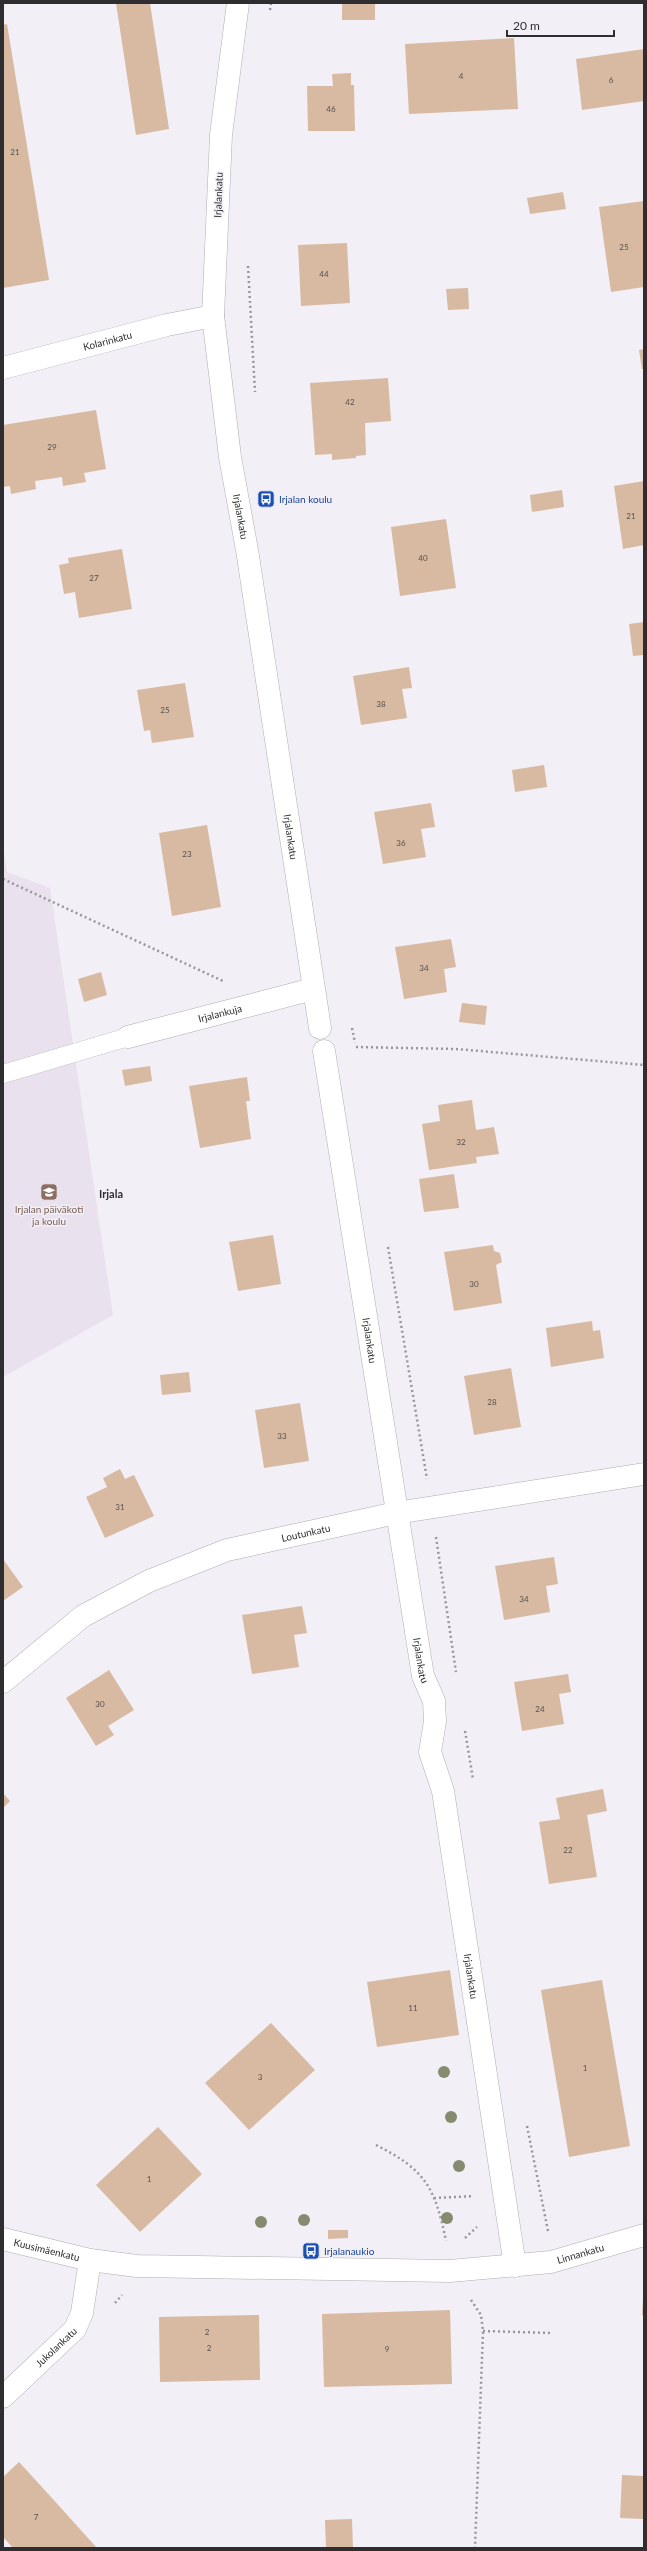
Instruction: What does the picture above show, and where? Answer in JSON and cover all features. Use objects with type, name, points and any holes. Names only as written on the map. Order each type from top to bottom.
[{"type":"street","name":"Irjalankatu","points":[[238,3],[221,135],[213,316],[230,457],[248,558],[320,1028]]},
{"type":"street","name":"Kolarinkatu","points":[[3,368],[167,324],[213,316]]},
{"type":"street","name":"Irjalankuja","points":[[128,1037],[313,989]]},
{"type":"street","name":"Irjalankatu","points":[[324,1051],[423,1676],[435,1710],[430,1752],[443,1791],[515,2266]]},
{"type":"street","name":"Loutunkatu","points":[[3,1682],[83,1616],[149,1581],[227,1550],[396,1513],[644,1474]]},
{"type":"street","name":"Linnankatu","points":[[515,2266],[551,2262],[644,2235]]},
{"type":"street","name":"Kuusimäenkatu","points":[[3,2239],[90,2260]]},
{"type":"street","points":[[90,2260],[137,2266],[450,2271],[515,2266]]},
{"type":"street","name":"Jukolankatu","points":[[3,2397],[74,2328],[82,2313],[90,2260]]},
{"type":"lane","points":[[3,1074],[128,1037]]},
{"type":"path","points":[[268,17],[271,3]]},
{"type":"path","points":[[247,260],[255,398]]},
{"type":"path","points":[[3,879],[221,980],[236,989],[247,1006]]},
{"type":"path","points":[[351,1023],[357,1055]]},
{"type":"path","points":[[356,1047],[456,1050],[644,1065]]},
{"type":"path","points":[[387,1243],[431,1508],[457,1679]]},
{"type":"path","points":[[464,1725],[474,1788]]},
{"type":"path","points":[[526,2123],[549,2236],[551,2262]]},
{"type":"path","points":[[376,2145],[413,2167],[432,2189],[448,2247],[454,2295],[468,2297],[476,2305],[481,2315],[483,2331],[475,2548]]},
{"type":"path","points":[[434,2198],[479,2196]]},
{"type":"path","points":[[483,2331],[552,2333]]},
{"type":"shaded area","name":"Irjalan päiväkoti ja koulu","points":[[3,846],[7,872],[50,888],[113,1315],[3,1377]]},
{"type":"building","points":[[116,3],[150,3],[169,129],[136,135]]},
{"type":"building","points":[[342,3],[375,3],[375,20],[342,20]]},
{"type":"building","points":[[7,24],[49,280],[3,288],[3,25]]},
{"type":"building","points":[[514,38],[518,109],[409,114],[405,44]]},
{"type":"building","points":[[644,49],[644,101],[582,110],[576,59]]},
{"type":"building","points":[[351,73],[351,85],[354,85],[355,131],[308,131],[307,86],[333,86],[332,74]]},
{"type":"building","points":[[563,192],[566,209],[530,214],[527,198]]},
{"type":"building","points":[[644,201],[644,287],[611,292],[599,207]]},
{"type":"building","points":[[347,243],[350,303],[301,306],[298,245]]},
{"type":"building","points":[[468,288],[469,309],[448,310],[446,289]]},
{"type":"building","points":[[644,349],[644,369],[642,369],[639,350]]},
{"type":"building","points":[[388,378],[391,421],[365,423],[366,455],[356,456],[356,458],[332,460],[332,454],[315,455],[310,383]]},
{"type":"building","points":[[96,410],[106,469],[84,473],[86,482],[63,486],[62,477],[35,481],[36,489],[11,494],[10,486],[3,487],[3,425]]},
{"type":"building","points":[[644,481],[644,545],[623,549],[614,486]]},
{"type":"building","points":[[562,490],[564,507],[532,512],[530,495]]},
{"type":"building","points":[[446,519],[456,588],[400,596],[391,527]]},
{"type":"building","points":[[122,549],[132,609],[79,618],[75,592],[64,594],[59,565],[69,563],[68,558]]},
{"type":"building","points":[[644,622],[644,655],[633,656],[629,624]]},
{"type":"building","points":[[409,667],[412,688],[402,689],[407,718],[361,725],[353,676]]},
{"type":"building","points":[[185,683],[194,737],[152,743],[150,730],[144,731],[137,690]]},
{"type":"building","points":[[544,765],[547,787],[515,792],[512,770]]},
{"type":"building","points":[[431,803],[435,827],[421,829],[426,857],[383,864],[374,812]]},
{"type":"building","points":[[207,825],[221,907],[172,916],[159,833]]},
{"type":"building","points":[[451,939],[456,967],[444,969],[447,992],[404,999],[395,947]]},
{"type":"building","points":[[101,972],[107,995],[84,1002],[78,979]]},
{"type":"building","points":[[462,1003],[487,1006],[485,1025],[459,1022]]},
{"type":"building","points":[[150,1066],[152,1081],[125,1086],[122,1070]]},
{"type":"building","points":[[247,1077],[250,1101],[246,1101],[251,1139],[200,1148],[189,1086]]},
{"type":"building","points":[[472,1100],[476,1130],[494,1127],[499,1154],[476,1157],[477,1163],[429,1170],[422,1124],[440,1121],[438,1105]]},
{"type":"building","points":[[454,1174],[459,1208],[424,1212],[419,1179]]},
{"type":"building","points":[[273,1235],[281,1284],[238,1291],[229,1242]]},
{"type":"building","points":[[493,1245],[494,1251],[500,1253],[502,1262],[496,1265],[502,1303],[454,1311],[444,1252]]},
{"type":"building","points":[[592,1321],[593,1331],[600,1330],[604,1358],[551,1367],[546,1328]]},
{"type":"building","points":[[511,1368],[521,1427],[474,1435],[464,1376]]},
{"type":"building","points":[[189,1372],[191,1392],[162,1395],[160,1375]]},
{"type":"building","points":[[300,1403],[309,1461],[264,1468],[255,1410]]},
{"type":"building","points":[[120,1469],[125,1479],[134,1475],[154,1516],[105,1538],[86,1497],[107,1487],[103,1478]]},
{"type":"building","points":[[554,1557],[558,1584],[546,1586],[550,1612],[504,1620],[495,1566]]},
{"type":"building","points":[[3,1559],[23,1587],[3,1601]]},
{"type":"building","points":[[302,1606],[307,1633],[294,1635],[299,1667],[252,1674],[242,1615]]},
{"type":"building","points":[[109,1670],[134,1710],[108,1726],[114,1735],[96,1746],[66,1698]]},
{"type":"building","points":[[568,1674],[571,1692],[559,1694],[564,1724],[522,1731],[514,1682]]},
{"type":"building","points":[[603,1789],[607,1811],[587,1815],[597,1877],[549,1884],[539,1822],[560,1819],[556,1798]]},
{"type":"building","points":[[3,1793],[10,1801],[3,1808]]},
{"type":"building","points":[[450,1970],[459,2035],[377,2047],[367,1982]]},
{"type":"building","points":[[602,1980],[630,2146],[569,2157],[541,1990]]},
{"type":"building","points":[[271,2023],[315,2070],[249,2130],[205,2083]]},
{"type":"building","points":[[158,2127],[202,2174],[140,2232],[96,2185]]},
{"type":"building","points":[[328,2230],[348,2230],[348,2238],[328,2239]]},
{"type":"building","points":[[644,2299],[644,2316],[642,2315]]},
{"type":"building","points":[[450,2310],[452,2384],[324,2387],[322,2314]]},
{"type":"building","points":[[259,2315],[260,2380],[160,2382],[159,2317]]},
{"type":"building","points":[[19,2462],[97,2548],[13,2548],[3,2537],[3,2477]]},
{"type":"building","points":[[622,2475],[644,2476],[644,2519],[620,2518]]},
{"type":"building","points":[[352,2519],[353,2548],[326,2548],[325,2520]]},
{"type":"place","name":"Irjalan koulu","points":[[266,499]]},
{"type":"place","name":"Irjalan päiväkoti ja koulu","points":[[49,1192]]},
{"type":"place","name":"Irjalanaukio","points":[[311,2251]]},
{"type":"district","name":"Irjala","points":[[111,1194]]}]
